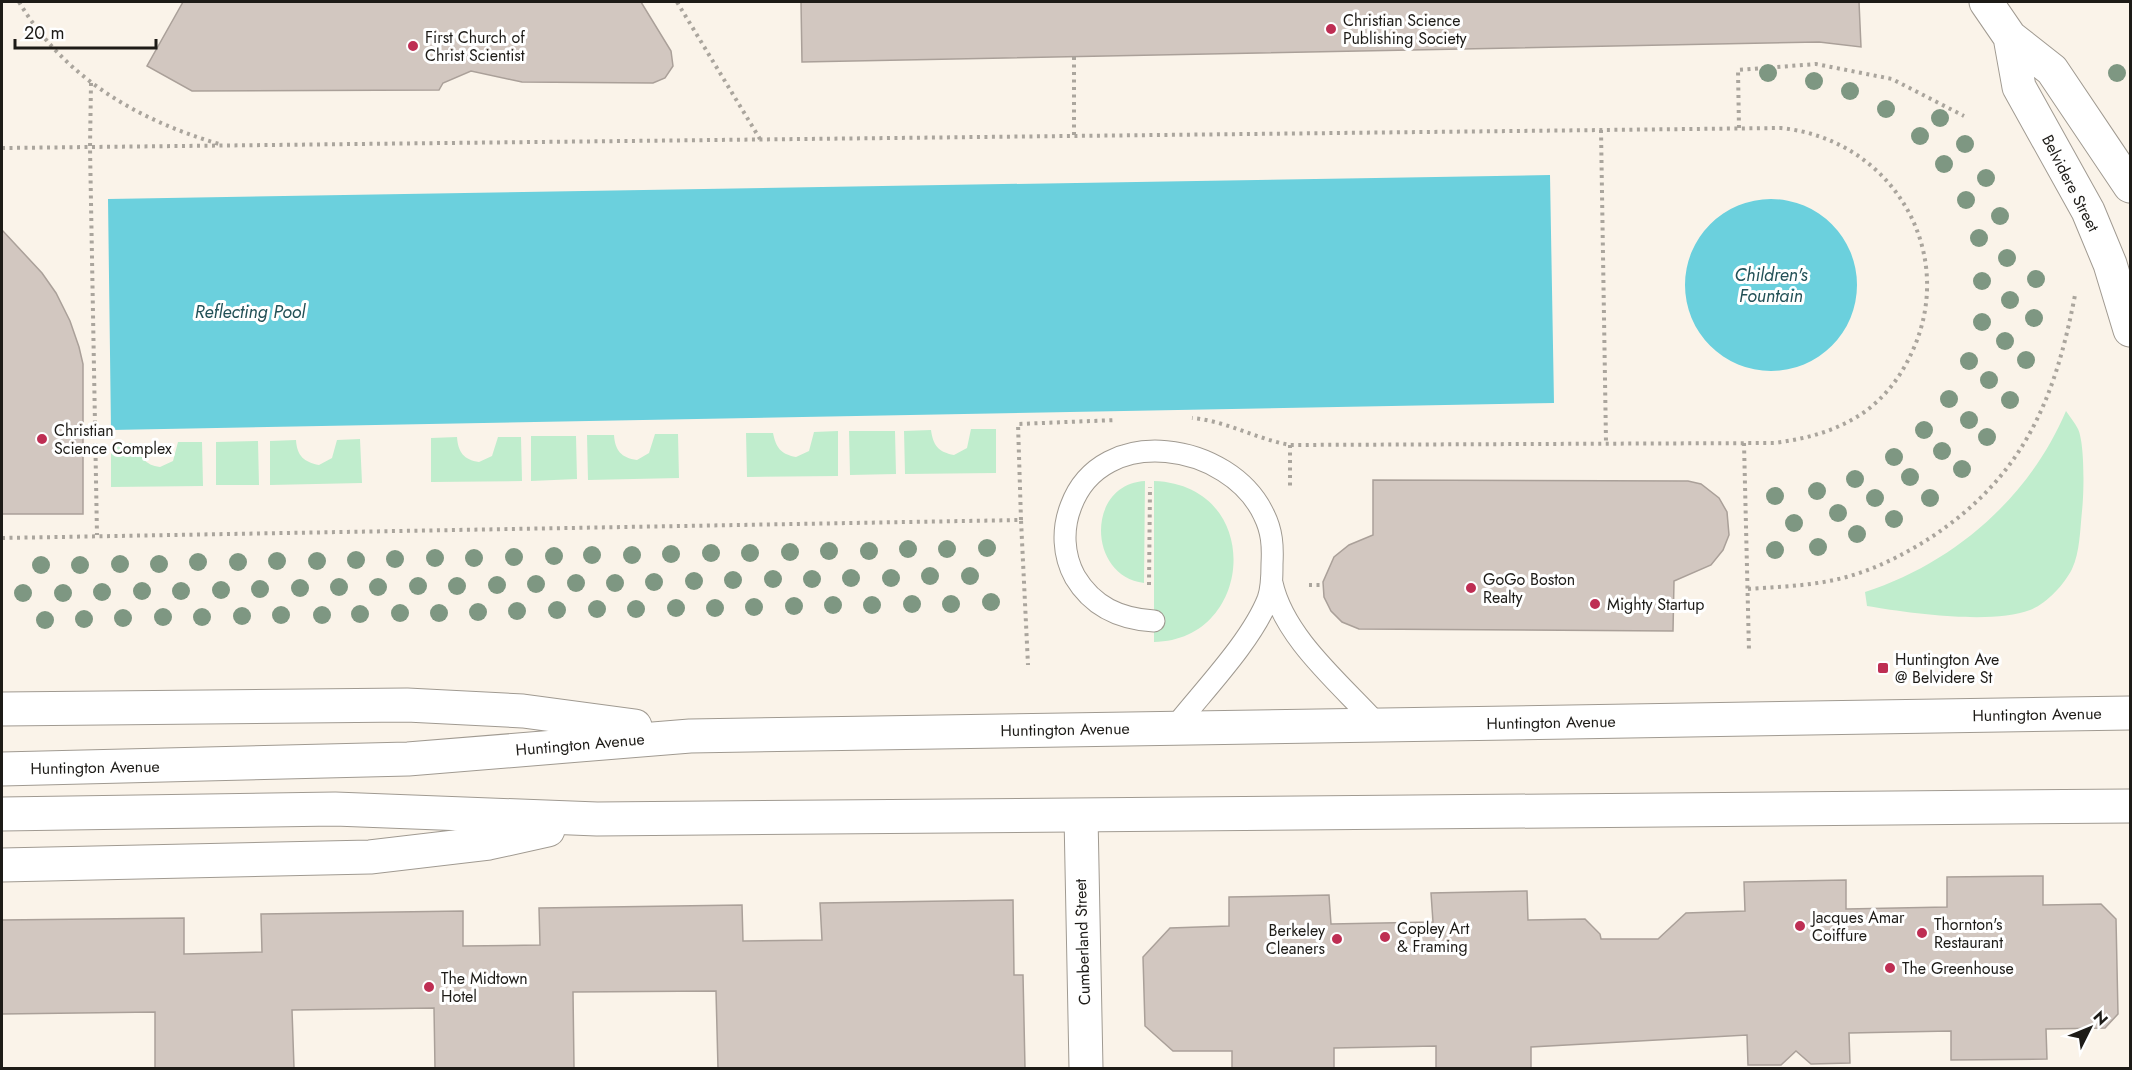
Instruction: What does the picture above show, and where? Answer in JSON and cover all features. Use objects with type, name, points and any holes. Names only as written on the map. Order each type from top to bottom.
[{"type":"main road","name":"Belvidere Street","points":[[1986,2],[2010,38],[2052,70],[2130,186]]},
{"type":"main road","name":"Belvidere Street","points":[[2010,38],[2019,87],[2088,211],[2110,264],[2130,330]]},
{"type":"main road","points":[[2,709],[466,707],[577,717],[690,736]]},
{"type":"main road","name":"Huntington Avenue","points":[[2,769],[384,760],[690,736],[2130,713]]},
{"type":"main road","points":[[2,814],[335,809],[597,819],[2130,806]]},
{"type":"main road","name":"Cumberland Street","points":[[1081,816],[1086,1068]]},
{"type":"main road","points":[[2,865],[370,857],[489,843],[597,819]]},
{"type":"lane","points":[[1154,621],[1119,615],[1097,603],[1080,584],[1065,549],[1066,523],[1080,486],[1098,468],[1119,456],[1146,452],[1182,453],[1214,465],[1239,483],[1259,506],[1268,524],[1273,544],[1272,582],[1268,599],[1250,632],[1174,728]]},
{"type":"lane","points":[[1272,582],[1282,613],[1295,633],[1378,725]]},
{"type":"path","points":[[19,2],[46,42],[66,63],[91,83],[138,114],[167,127],[225,146]]},
{"type":"path","points":[[678,2],[761,139]]},
{"type":"path","points":[[1074,57],[1074,136]]},
{"type":"path","points":[[1739,128],[1738,70],[1816,64],[1892,79],[1937,105],[1964,116]]},
{"type":"path","points":[[91,83],[90,147],[97,535]]},
{"type":"path","points":[[2,148],[1781,128],[1816,135],[1853,151],[1871,165],[1902,199],[1912,219],[1926,260],[1928,284],[1926,308],[1915,345],[1899,376],[1875,402],[1848,422],[1814,436],[1774,443],[1290,445],[1228,424],[1186,418]]},
{"type":"path","points":[[1601,129],[1606,442]]},
{"type":"path","points":[[1748,589],[1836,580],[1874,567],[1922,543],[1950,525],[1985,495],[2013,461],[2033,430],[2062,359],[2075,294]]},
{"type":"path","points":[[1028,665],[1018,424],[1118,420]]},
{"type":"path","points":[[1744,443],[1749,651]]},
{"type":"path","points":[[1149,582],[1150,519]]},
{"type":"path","points":[[2,538],[1021,520]]},
{"type":"green space","points":[[2066,411],[2077,427],[2082,446],[2083,503],[2075,562],[2069,575],[2054,593],[2030,610],[1994,617],[1950,616],[1867,606],[1865,592],[1929,564],[1958,545],[2010,499],[2032,472]]},
{"type":"green space","points":[[971,429],[996,429],[996,473],[905,474],[904,431],[931,430],[937,447],[954,455],[967,448]]},
{"type":"green space","points":[[838,431],[838,476],[747,477],[746,433],[773,433],[780,449],[796,457],[809,451],[814,432]]},
{"type":"green space","points":[[849,431],[895,431],[896,474],[850,475]]},
{"type":"green space","points":[[655,434],[678,434],[679,478],[588,480],[587,435],[614,435],[620,452],[637,460],[649,453]]},
{"type":"green space","points":[[531,436],[576,436],[577,479],[531,481]]},
{"type":"green space","points":[[457,437],[463,454],[479,462],[492,456],[498,437],[521,437],[522,481],[431,482],[431,438]]},
{"type":"green space","points":[[360,439],[362,483],[270,485],[270,441],[296,440],[302,457],[319,465],[332,458],[337,440]]},
{"type":"green space","points":[[258,441],[259,485],[216,485],[216,442]]},
{"type":"green space","points":[[178,442],[202,442],[203,486],[111,487],[111,443],[137,443],[144,460],[160,467],[173,461]]},
{"type":"green space","points":[[1145,481],[1144,583],[1125,577],[1112,565],[1104,548],[1101,530],[1104,513],[1112,497],[1126,486]]},
{"type":"green space","points":[[1154,481],[1190,489],[1215,508],[1229,533],[1234,563],[1228,592],[1212,617],[1188,635],[1154,642]]},
{"type":"water","name":"Reflecting Pool","points":[[1550,175],[1554,403],[111,430],[108,199]]},
{"type":"water","name":"Children's Fountain","points":[[1771,199],[1804,206],[1832,224],[1850,252],[1857,285],[1850,318],[1832,346],[1804,364],[1771,371],[1738,364],[1710,346],[1692,318],[1685,285],[1692,252],[1710,224],[1738,206]]},
{"type":"building","name":"First Church of Christ Scientist","points":[[183,2],[641,2],[671,51],[673,66],[665,78],[653,83],[522,82],[471,71],[443,83],[439,90],[192,91],[147,66]]},
{"type":"building","name":"Christian Science Publishing Society","points":[[801,2],[1859,2],[1861,47],[1819,42],[802,62]]},
{"type":"building","name":"Christian Science Complex","points":[[2,230],[42,273],[56,293],[70,321],[79,347],[83,364],[83,514],[2,514]]},
{"type":"building","points":[[1373,480],[1688,481],[1701,484],[1719,498],[1727,512],[1729,535],[1723,550],[1711,565],[1674,581],[1673,631],[1359,629],[1342,622],[1331,611],[1324,597],[1323,582],[1334,557],[1349,545],[1373,535]]},
{"type":"building","points":[[2043,876],[2043,905],[2101,904],[2116,919],[2118,1014],[2105,1028],[2046,1029],[2047,1059],[1951,1060],[1951,1031],[1849,1033],[1850,1063],[1811,1064],[1796,1051],[1781,1065],[1748,1065],[1747,1035],[1531,1047],[1531,1068],[1436,1068],[1436,1046],[1334,1048],[1334,1068],[1232,1068],[1232,1051],[1173,1051],[1145,1026],[1143,957],[1170,928],[1229,926],[1229,897],[1329,895],[1331,924],[1433,922],[1431,893],[1527,891],[1528,920],[1585,919],[1600,934],[1601,939],[1658,939],[1686,913],[1745,911],[1744,882],[1846,880],[1846,909],[1947,907],[1947,877]]},
{"type":"building","name":"The Midtown Hotel","points":[[1013,900],[1014,975],[1023,975],[1025,1068],[718,1068],[716,991],[573,992],[574,1068],[435,1068],[434,1008],[292,1010],[294,1068],[155,1068],[155,1012],[2,1014],[2,920],[184,918],[184,954],[262,952],[261,914],[463,911],[463,946],[540,945],[539,908],[742,905],[743,941],[822,940],[820,903]]},
{"type":"place","name":"Christian Science Publishing Society","points":[[1331,29]]},
{"type":"place","name":"First Church of Christ Scientist","points":[[413,46]]},
{"type":"place","name":"Christian Science Complex","points":[[42,439]]},
{"type":"place","name":"GoGo Boston Realty","points":[[1471,588]]},
{"type":"place","name":"Mighty Startup","points":[[1595,604]]},
{"type":"place","name":"Huntington Ave @ Belvidere St","points":[[1883,668]]},
{"type":"place","name":"Jacques Amar Coiffure","points":[[1800,926]]},
{"type":"place","name":"Thornton's Restaurant","points":[[1922,933]]},
{"type":"place","name":"Copley Art & Framing","points":[[1385,937]]},
{"type":"place","name":"Berkeley Cleaners","points":[[1337,939]]},
{"type":"place","name":"The Greenhouse","points":[[1890,968]]},
{"type":"place","name":"The Midtown Hotel","points":[[429,987]]}]
